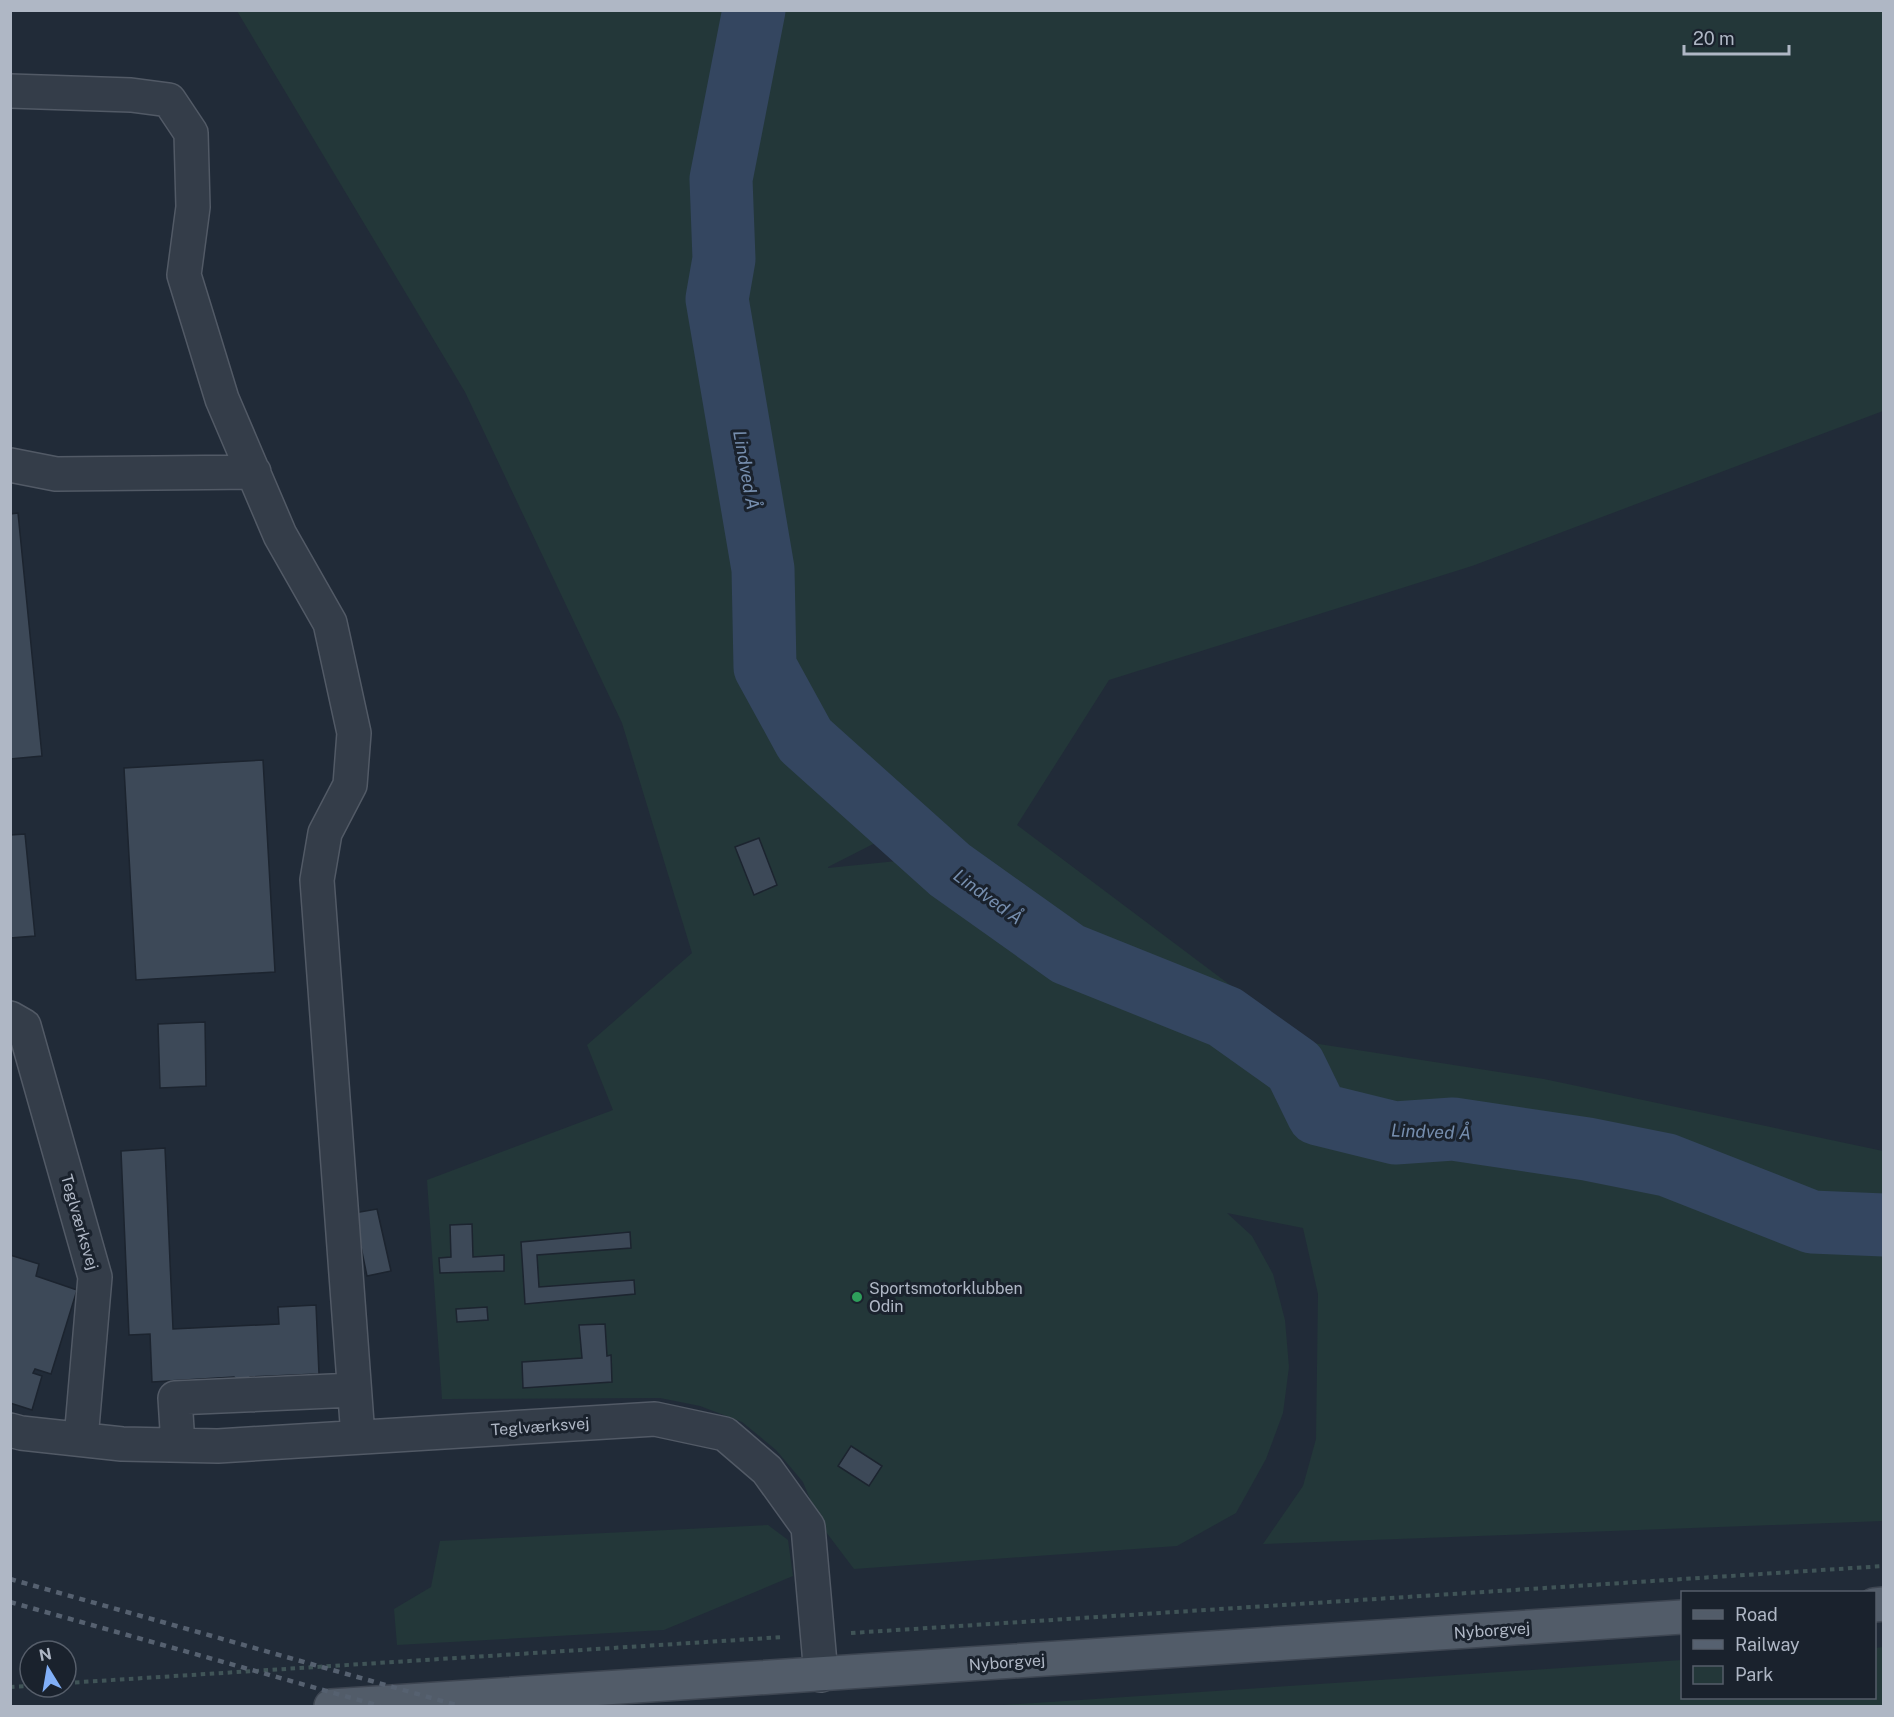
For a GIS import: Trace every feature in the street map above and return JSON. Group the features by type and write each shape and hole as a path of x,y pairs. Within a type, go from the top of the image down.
{"main road":[{"name":"Nyborgvej","path":"331,1707 1681,1617"}],"street":[{"path":"10,91 131,95 169,100 191,133 193,207 184,275 222,399 280,535 330,623 354,733 350,785 325,832 317,880 358,1437"},
{"path":"10,465 56,474 254,472"},
{"name":"Teglværksvej","path":"10,1018 24,1026 96,1276 81,1439"},
{"path":"178,1445 175,1398 354,1390"},
{"name":"Teglværksvej","path":"10,1430 122,1444 218,1446 655,1419 725,1434 767,1470 808,1527 821,1675"}],"path":[{"path":"78,1682 1884,1566"}],"green space":[{"path":"237,11 1883,11 1883,411 1472,566 1109,680 1017,825 1306,1042 1544,1079 1883,1151 1883,1521 1263,1544 1303,1486 1316,1439 1318,1294 1303,1228 1227,1213 1252,1236 1273,1274 1285,1320 1289,1367 1283,1413 1266,1459 1236,1513 1177,1546 854,1569 820,1524 803,1482 776,1450 742,1422 700,1406 660,1398 442,1399 427,1180 613,1110 587,1045 692,953 622,723 465,392","holes":["930,815 976,853 828,868"]},
{"path":"768,1525 788,1540 793,1576 664,1630 397,1645 394,1609 431,1587 440,1541"},
{"path":"1883,1647 1883,1706 989,1706 1681,1660 1681,1699 1876,1699 1876,1648"}],"building":[{"path":"18,513 42,756 10,759 10,514"},
{"path":"263,760 275,972 136,980 124,768"},
{"path":"25,834 35,936 10,938 10,835"},
{"path":"759,838 777,885 754,895 735,847"},
{"path":"205,1022 206,1086 160,1088 158,1024"},
{"path":"165,1148 173,1329 279,1324 278,1307 316,1305 319,1374 250,1377 243,1385 234,1377 152,1382 150,1334 129,1335 121,1151"},
{"path":"377,1209 391,1271 367,1276 354,1213"},
{"path":"472,1224 473,1257 504,1255 504,1271 440,1273 439,1258 451,1257 450,1225"},
{"path":"630,1232 631,1248 537,1255 539,1287 634,1280 635,1294 525,1304 521,1242"},
{"path":"10,1255 39,1264 36,1276 77,1290 51,1374 35,1369 33,1373 42,1376 32,1410 10,1403"},
{"path":"487,1307 488,1320 457,1322 456,1309"},
{"path":"605,1324 607,1356 611,1355 612,1382 523,1388 522,1362 582,1358 579,1325"},
{"path":"851,1446 882,1466 869,1486 838,1466"}],"waterway":[{"name":"Lindved Å","path":"754,10 721,179 724,259 717,299 763,569 765,667 805,740 950,870 1068,954 1225,1017 1295,1067 1318,1114 1395,1133 1453,1129 1587,1149 1667,1165 1812,1222 1884,1225"}],"railway":[{"path":"10,1579 460,1706"},
{"path":"10,1602 380,1706"}],"place":[{"name":"Sportsmotorklubben Odin","path":"857,1297"}]}
